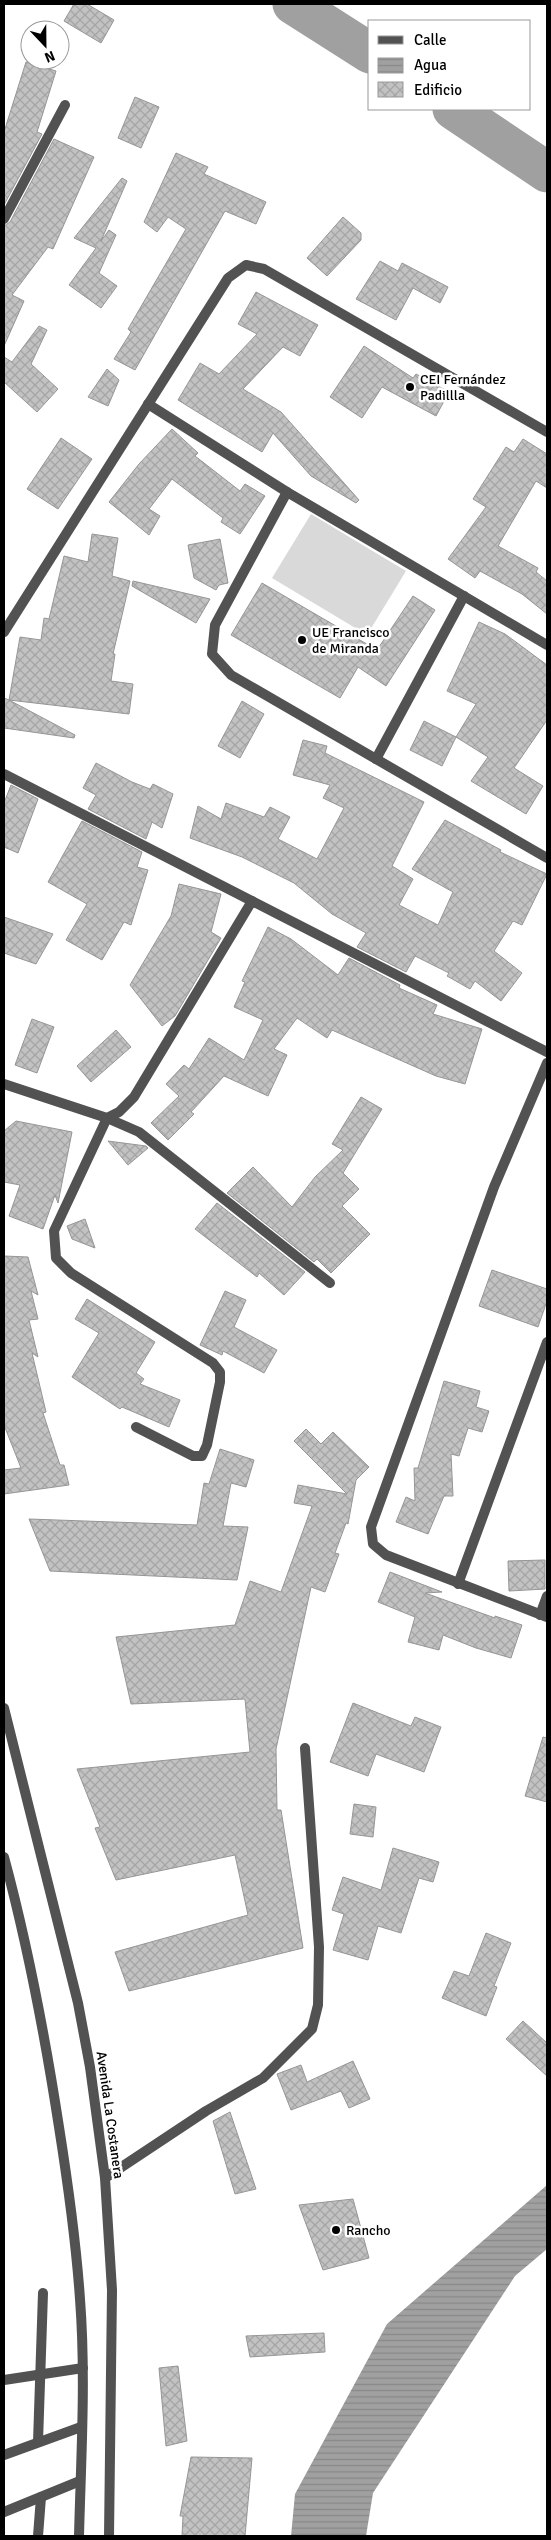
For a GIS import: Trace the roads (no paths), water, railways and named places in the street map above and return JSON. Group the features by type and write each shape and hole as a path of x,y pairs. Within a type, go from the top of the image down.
{"street":[{"path":"4,219 66,105"},
{"path":"4,632 228,278 246,265 264,269 547,432"},
{"path":"148,404 287,492 547,645"},
{"path":"287,492 215,625 212,654 231,675 547,858"},
{"path":"376,759 464,596"},
{"path":"4,774 547,1052"},
{"path":"136,1427 193,1456 202,1456 207,1445 220,1372 213,1363 71,1273 56,1258 54,1231 107,1118 119,1112 134,1097 252,901"},
{"path":"547,1063 494,1187 371,1527 373,1544 386,1555 458,1584 544,1616 547,1596"},
{"path":"4,1084 107,1118 139,1132 330,1283"},
{"path":"458,1584 547,1342"},
{"name":"Avenida La Costanera","path":"4,1708 78,2002 90,2067 105,2178 112,2290 109,2536"},
{"path":"105,2178 206,2111 264,2078 312,2029 318,2004 320,1947 305,1748"},
{"path":"4,1857 25,1934 55,2100 72,2211 80,2299 83,2368 79,2536"},
{"path":"38,2442 42,2374 43,2293"},
{"path":"4,2380 83,2368"},
{"path":"4,2455 81,2427"},
{"path":"4,2512 80,2482"},
{"path":"38,2536 41,2497"}],"water":[{"path":"547,2185 547,2249 515,2276 373,2493 366,2536 291,2536 295,2494 387,2324"}],"waterway":[{"path":"293,4 368,52"},
{"path":"454,110 547,172"}],"place":[{"name":"CEI Fernández Padillla","path":"410,387"},
{"name":"UE Francisco de Miranda","path":"302,640"},
{"name":"Rancho","path":"336,2230"}]}
